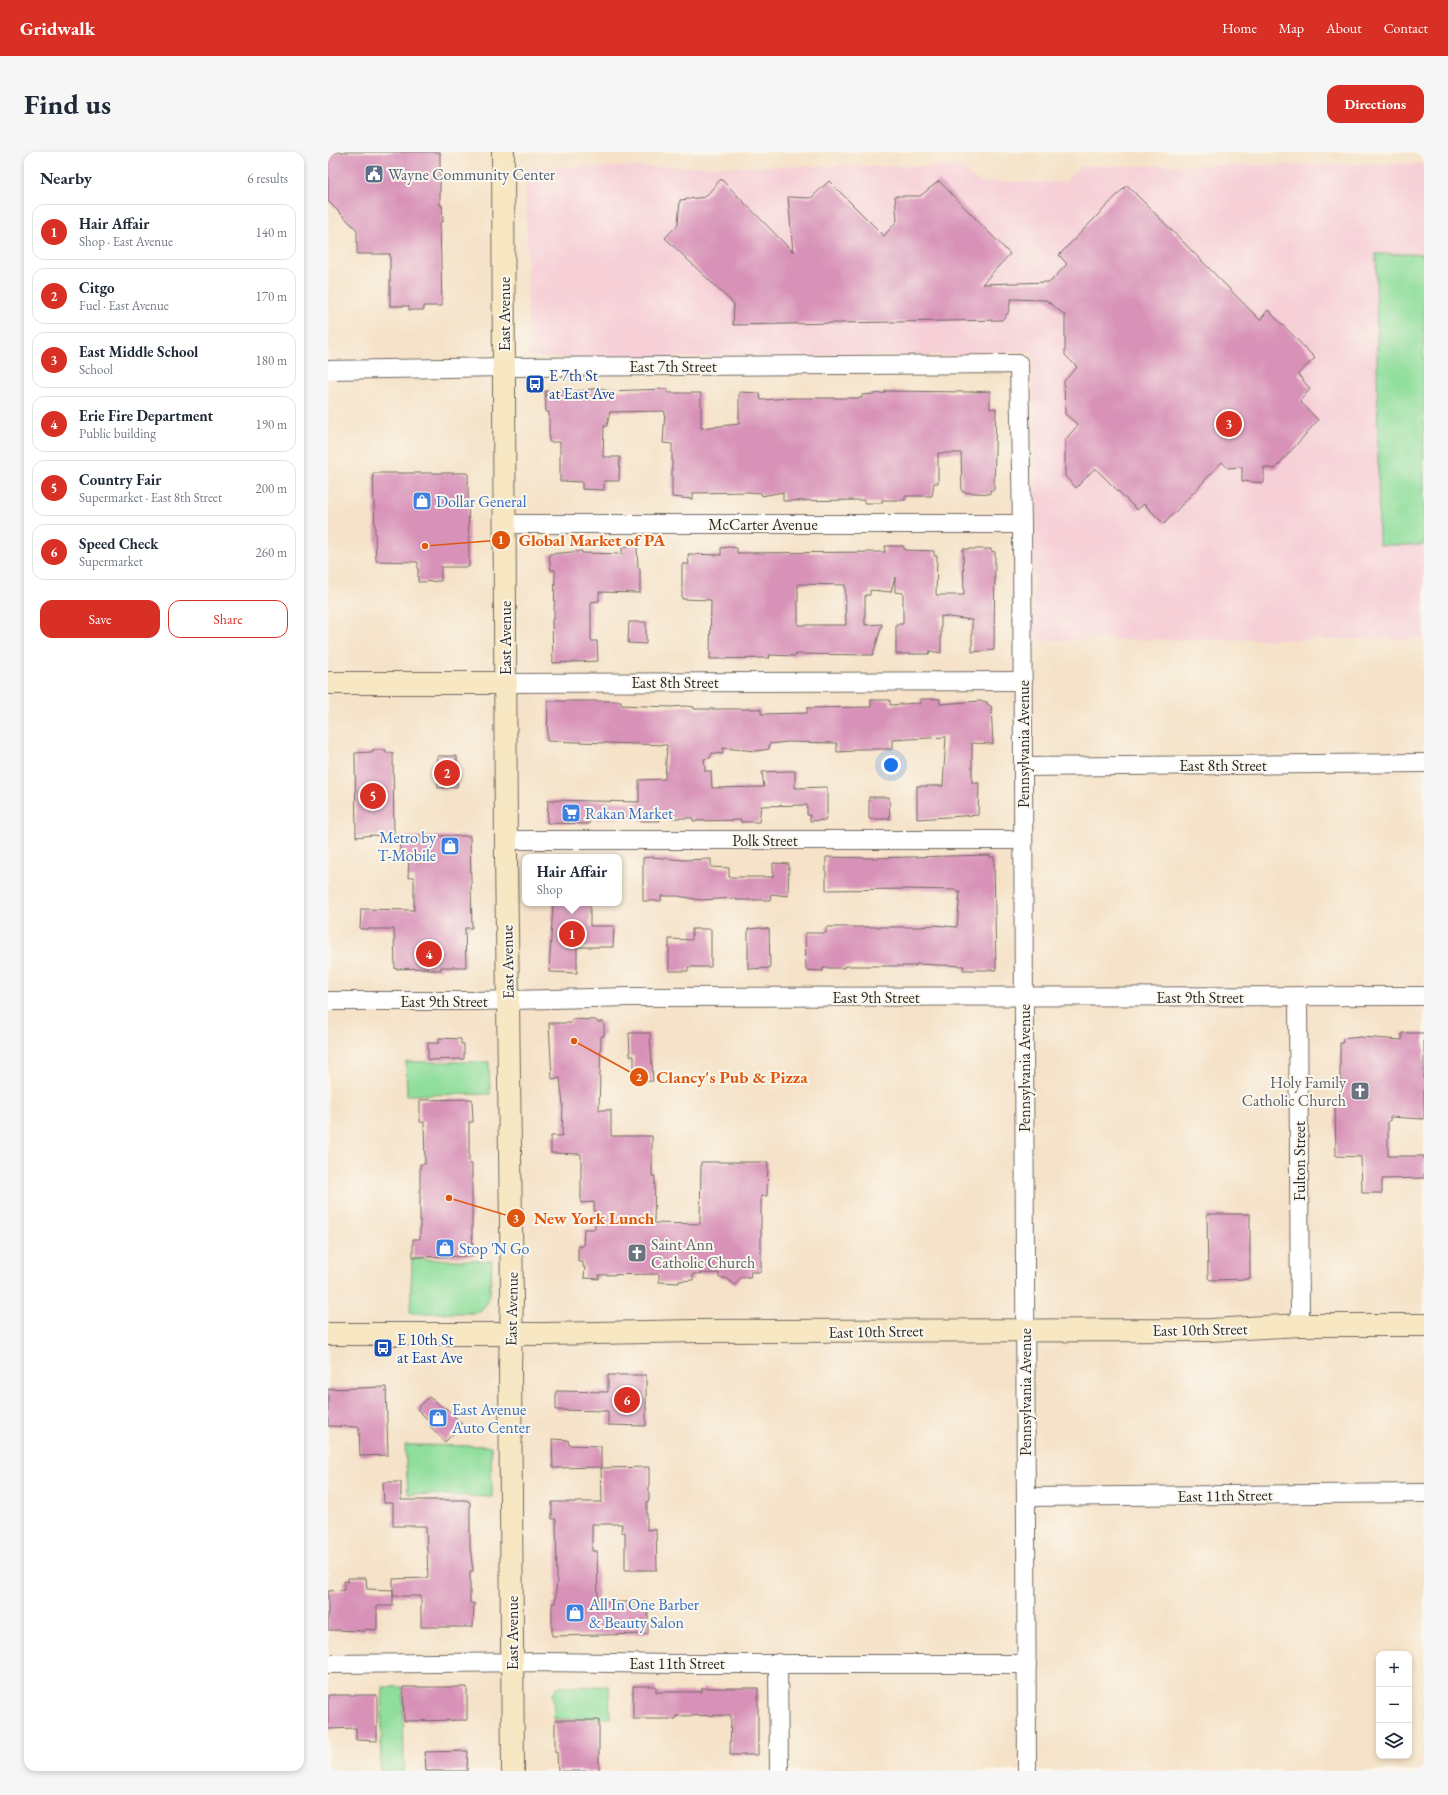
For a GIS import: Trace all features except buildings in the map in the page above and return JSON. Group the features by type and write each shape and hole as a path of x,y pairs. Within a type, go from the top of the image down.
{"street":[{"name":"East Avenue","path":"503,152 506,840 512,1298 510,1334 513,1771"},
{"name":"East 7th Street","path":"328,370 504,367 1019,364"},
{"name":"Pennsylvania Avenue","path":"1019,364 1022,524 1027,1771"},
{"name":"McCarter Avenue","path":"504,524 1022,524"},
{"name":"East 8th Street","path":"328,683 1022,681"},
{"name":"East 8th Street","path":"1023,767 1424,763"},
{"name":"Polk Street","path":"506,840 1023,840"},
{"name":"Fulton Street","path":"1298,996 1300,1325"},
{"name":"East 9th Street","path":"328,1001 508,1001 629,997 1424,996"},
{"name":"East 10th Street","path":"328,1334 510,1334 696,1331 1211,1330 1300,1325 1424,1325"},
{"name":"East 11th Street","path":"1026,1497 1424,1493"},
{"name":"East 11th Street","path":"328,1664 512,1662 1027,1664"},
{"path":"778,1663 779,1771"}],"shaded area":[{"path":"1424,164 1424,639 1033,640 1035,490 1032,352 1010,351 1003,355 568,358 532,357 528,354 526,180 529,169 538,167 960,166 978,182 1065,182 1081,166"}],"green space":[{"path":"1376,254 1424,254 1424,545 1379,545"},
{"path":"406,1062 489,1062 490,1094 407,1095"},
{"path":"412,1259 492,1261 490,1294 487,1303 481,1310 475,1313 410,1313"},
{"path":"405,1445 491,1446 492,1497 408,1494"},
{"path":"609,1686 610,1718 554,1719 553,1693 557,1687"},
{"path":"383,1687 403,1687 404,1771 380,1771"}],"place":[{"name":"Wayne Community Center","path":"374,174"},
{"name":"E 7th St at East Ave","path":"535,384"},
{"name":"East Middle School","path":"1229,424"},
{"name":"Dollar General","path":"422,501"},
{"name":"Global Market of PA","path":"425,546"},
{"name":"Citgo","path":"447,773"},
{"name":"Country Fair","path":"373,796"},
{"name":"Rakan Market","path":"571,813"},
{"name":"Metro by T-Mobile","path":"450,846"},
{"name":"Hair Affair","path":"572,934"},
{"name":"Erie Fire Department","path":"429,954"},
{"name":"Clancy's Pub & Pizza","path":"574,1041"},
{"name":"Holy Family Catholic Church","path":"1360,1091"},
{"name":"New York Lunch","path":"449,1198"},
{"name":"Stop 'N Go","path":"445,1248"},
{"name":"Saint Ann Catholic Church","path":"637,1253"},
{"name":"E 10th St at East Ave","path":"383,1348"},
{"name":"Speed Check","path":"627,1400"},
{"name":"East Avenue Auto Center","path":"438,1418"},
{"name":"All In One Barber & Beauty Salon","path":"575,1613"}]}
